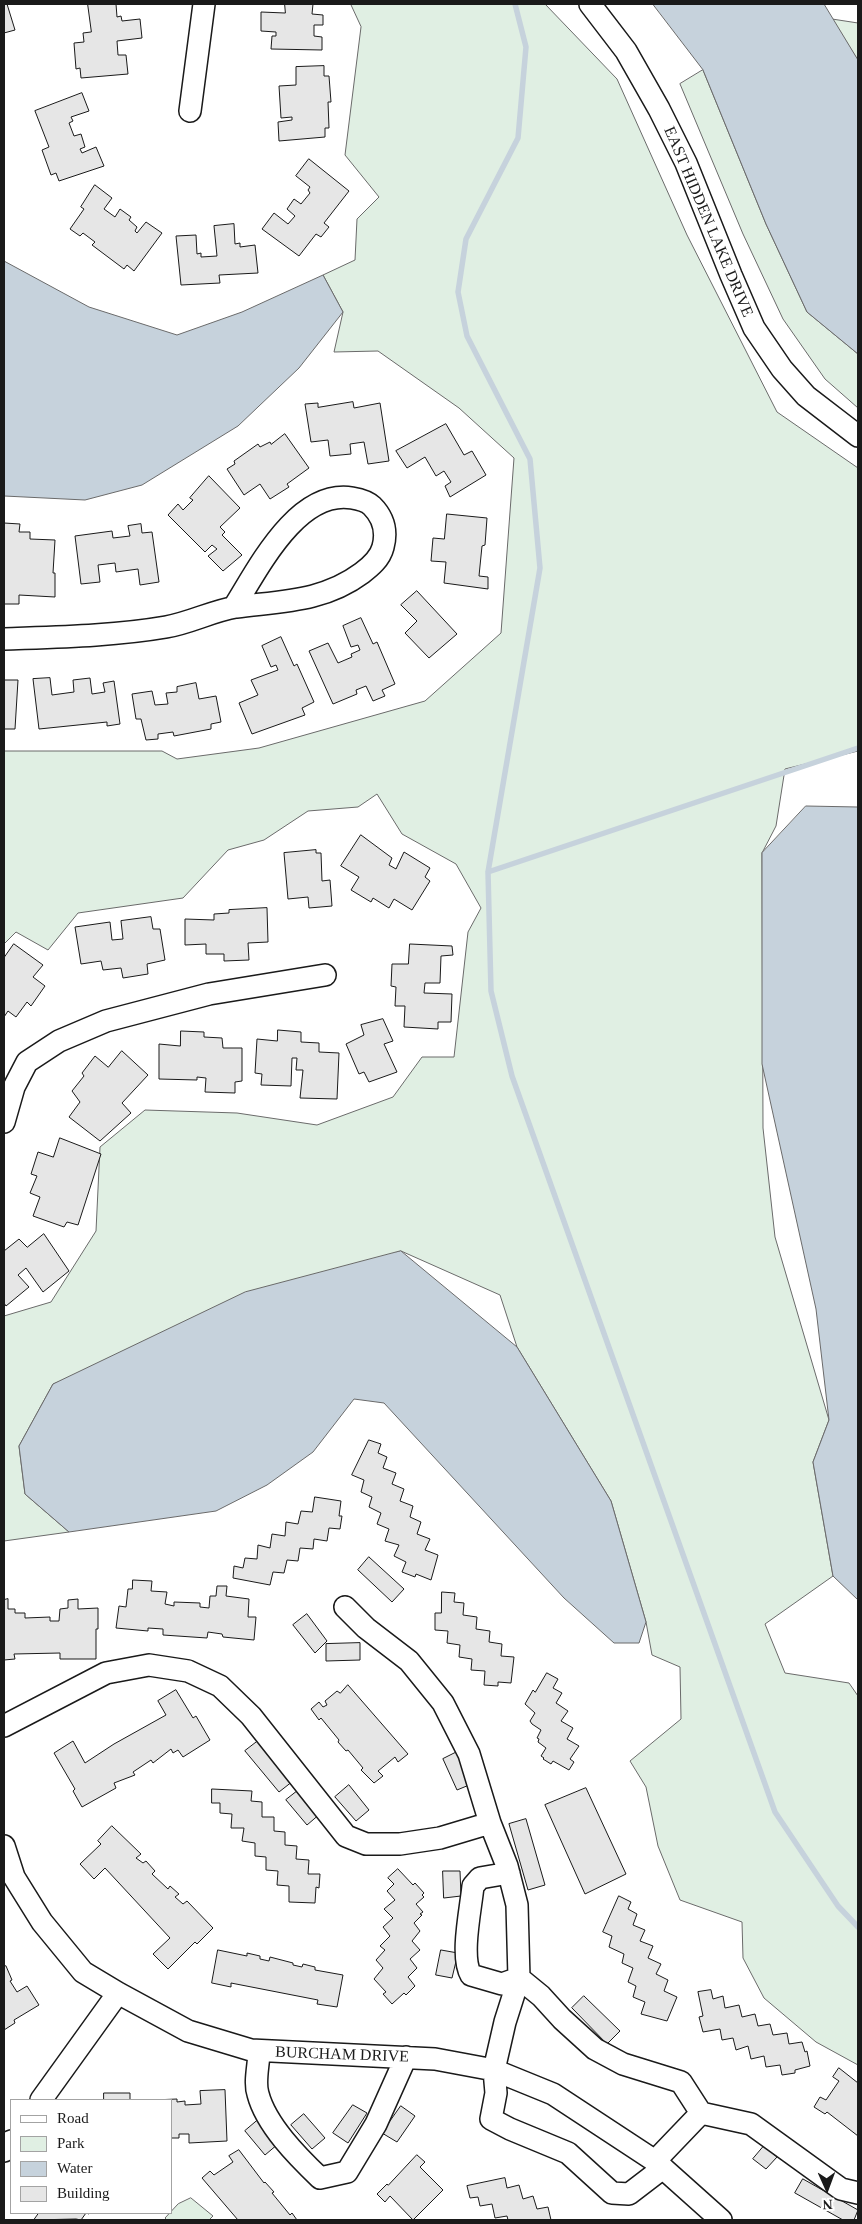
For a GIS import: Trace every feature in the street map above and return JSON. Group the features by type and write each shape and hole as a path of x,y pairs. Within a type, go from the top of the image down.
{"street":[{"path":"190,111 204,4"},
{"name":"EAST HIDDEN LAKE DRIVE","path":"590,4 626,51 659,109 686,164 754,328 782,369 806,396 851,431"},
{"path":"4,639 63,637 167,627 234,607 288,602 325,593 351,581 373,565 383,550 386,533 382,517 371,505 357,498 341,496 327,499 310,507 284,531 234,607"},
{"path":"4,1122 14,1087 28,1062 59,1041 106,1021 209,994 325,974"},
{"path":"345,1608 366,1628 409,1661 443,1703 469,1754 490,1823 509,1873 517,1905 519,1978 505,2022 494,2070 496,2093 491,2119 568,2153 612,2193 629,2194 659,2165 701,2113"},
{"path":"4,1726 106,1673 148,1665 188,1671 220,1686 251,1716 346,1836 366,1844 400,1844 440,1838 490,1823"},
{"name":"BURCHAM DRIVE","path":"4,1846 14,1877 42,1922 83,1972 188,2031 251,2050 435,2059 494,2070 553,2094 659,2165 721,2220"},
{"path":"509,1873 480,1878 474,1886 467,1962 471,1975 487,1981 502,1984 519,1978"},
{"path":"519,1978 542,1996 562,2020 595,2048 623,2064 681,2082 701,2113 751,2124 841,2189 858,2194"},
{"path":"42,2099 118,1993"},
{"path":"259,2051 257,2093 267,2116 299,2159 320,2178 347,2172 376,2124 406,2057"}],"green space":[{"path":"351,4 545,4 617,79 687,235 777,412 858,468 858,751 785,769 776,826 762,853 763,1128 775,1237 829,1420 813,1462 833,1576 765,1624 785,1673 849,1683 858,1696 858,2065 816,2042 764,1998 743,1958 742,1922 680,1900 658,1846 646,1787 630,1761 681,1719 680,1667 652,1655 646,1622 611,1501 517,1347 500,1295 401,1251 53,1384 19,1446 25,1494 69,1532 4,1541 4,1316 51,1302 96,1231 100,1147 145,1110 237,1113 317,1125 393,1097 422,1057 454,1057 468,932 481,908 456,864 402,834 377,794 358,807 308,811 264,840 228,850 183,898 78,913 48,950 16,932 4,944 4,751 162,751 177,759 259,748 425,701 501,633 514,458 459,408 378,351 334,352 343,312 323,275 355,260 357,219 379,197 345,155 361,27"},
{"path":"832,19 858,23 858,60"},
{"path":"703,70 766,224 807,312 858,354 858,408 825,379 783,319 743,234 680,84"},
{"path":"191,2198 213,2216 209,2220 167,2220 165,2218 169,2214 172,2214 172,2210 178,2204"}],"water":[{"path":"653,4 824,4 858,60 858,354 807,312 766,224 703,70"},
{"path":"4,261 89,307 177,335 242,312 323,275 343,312 299,368 238,426 142,485 85,500 4,496"},
{"path":"806,806 858,807 858,1600 833,1576 813,1462 829,1420 816,1309 762,1064 762,853"},
{"path":"401,1251 517,1347 611,1501 646,1622 639,1643 614,1643 564,1598 384,1403 354,1399 313,1452 267,1485 216,1511 69,1532 25,1494 19,1446 53,1384 245,1292"}],"building":[{"path":"4,4 7,4 15,30 4,33"},
{"path":"88,4 116,4 117,17 121,16 122,21 140,19 142,38 117,41 118,55 126,55 128,74 81,78 80,68 76,69 74,43 84,42 83,33 91,32"},
{"path":"285,4 313,4 312,14 323,15 323,25 314,25 314,36 322,37 322,50 271,49 272,36 276,36 276,32 261,31 261,12 285,13"},
{"path":"324,66 324,76 329,76 331,102 328,102 329,128 325,128 325,137 279,141 278,122 292,120 292,117 281,118 279,86 296,85 296,67"},
{"path":"82,93 89,111 71,117 73,121 69,123 74,136 81,134 85,147 80,149 82,153 96,147 104,166 59,181 56,173 51,175 42,150 49,147 35,111"},
{"path":"309,159 349,191 324,223 329,227 321,237 316,234 299,256 262,229 274,213 288,224 295,216 287,209 294,199 301,204 310,193 308,190 310,187 296,176"},
{"path":"95,185 112,198 104,209 115,217 120,209 131,217 129,220 137,227 135,231 137,233 146,222 162,233 134,271 127,265 124,269 92,245 95,242 83,233 80,236 70,229 84,209 81,207"},
{"path":"234,224 235,244 240,243 240,247 255,245 258,273 219,275 220,283 181,285 176,236 196,235 197,254 201,253 201,257 217,256 214,226"},
{"path":"353,402 354,408 380,403 389,461 368,464 364,442 350,444 351,454 330,456 328,440 311,442 305,404 318,403 318,407"},
{"path":"446,424 464,455 472,451 486,475 450,497 445,486 451,482 444,471 436,476 425,457 407,468 396,451"},
{"path":"285,434 309,468 287,484 289,487 270,499 260,484 244,495 227,469 235,464 234,461 258,444 260,447 270,442 271,444"},
{"path":"209,476 240,508 220,527 225,532 222,535 242,555 223,571 208,556 217,549 212,545 205,552 168,515 178,504 183,510 193,500 190,498"},
{"path":"447,514 487,518 485,545 482,546 479,576 488,577 488,589 444,583 446,562 431,561 433,538 444,539"},
{"path":"4,523 20,524 19,532 30,532 30,539 55,540 53,573 55,573 55,597 19,595 19,604 4,604"},
{"path":"141,524 142,533 152,532 159,582 140,585 138,569 116,572 115,563 98,565 100,582 81,584 75,536 112,531 113,538 130,536 128,526"},
{"path":"417,591 457,634 429,658 405,633 417,621 401,605"},
{"path":"361,618 373,644 377,642 395,684 382,690 385,696 373,701 366,686 356,690 357,694 333,704 309,651 328,643 338,663 352,657 351,654 360,650 358,645 351,647 343,626"},
{"path":"281,637 294,666 297,664 314,702 302,708 305,715 252,734 239,703 258,695 251,680 278,670 276,665 271,667 262,646"},
{"path":"50,678 52,695 74,692 73,680 90,678 92,694 105,692 103,683 114,681 120,724 107,726 107,722 39,729 33,679"},
{"path":"4,680 18,680 15,729 4,729"},
{"path":"196,683 199,699 216,696 221,722 211,724 211,729 174,736 173,732 158,734 158,739 146,740 141,719 136,719 132,694 152,691 155,705 168,704 166,693 177,692 177,687"},
{"path":"361,835 392,858 389,865 396,869 404,852 430,868 425,877 430,881 412,910 394,899 389,908 373,898 371,902 351,890 359,877 341,866"},
{"path":"316,850 316,853 321,853 322,881 330,880 332,906 309,908 308,897 288,899 284,853"},
{"path":"267,908 268,942 248,943 249,960 224,961 224,954 206,954 206,944 185,945 185,919 214,920 214,914 229,913 229,910"},
{"path":"151,917 153,929 160,929 165,960 147,964 148,974 123,978 121,968 103,970 101,961 81,964 75,927 110,922 112,940 123,939 121,921"},
{"path":"14,944 43,965 33,977 45,986 31,1006 27,1002 16,1017 8,1011 4,1017 4,958"},
{"path":"410,944 452,946 453,955 441,956 440,983 425,983 424,993 452,994 451,1022 438,1022 438,1029 404,1027 405,1006 395,1006 396,987 391,986 392,964 408,964"},
{"path":"383,1019 393,1041 384,1044 397,1072 369,1082 364,1072 359,1074 346,1044 364,1035 361,1025"},
{"path":"278,1030 301,1032 301,1042 319,1043 319,1052 339,1053 337,1099 300,1098 303,1070 296,1070 297,1058 292,1058 291,1086 261,1085 262,1074 255,1073 257,1039 277,1041"},
{"path":"181,1031 204,1032 204,1037 222,1038 223,1048 242,1048 242,1081 235,1082 235,1093 205,1092 206,1078 197,1077 197,1080 159,1079 159,1044 180,1046"},
{"path":"122,1051 148,1075 122,1103 131,1113 100,1141 69,1117 80,1102 72,1091 84,1076 82,1073 95,1056 108,1067"},
{"path":"60,1138 101,1154 78,1225 67,1222 64,1227 33,1216 40,1197 30,1193 37,1176 31,1174 38,1152 53,1157"},
{"path":"44,1234 69,1271 43,1292 26,1268 18,1275 29,1287 6,1306 4,1303 4,1251 19,1239 27,1247"},
{"path":"369,1440 381,1444 378,1453 387,1457 383,1468 396,1473 392,1484 404,1489 400,1501 413,1506 410,1517 421,1522 417,1534 430,1539 425,1550 438,1555 431,1580 416,1574 415,1577 402,1572 406,1562 394,1556 399,1545 385,1541 389,1529 377,1524 381,1513 369,1507 372,1497 361,1492 364,1480 352,1475"},
{"path":"315,1497 341,1501 339,1516 342,1516 340,1529 329,1528 327,1541 314,1539 313,1549 300,1548 298,1561 287,1560 284,1573 273,1572 270,1585 233,1578 234,1566 243,1568 245,1558 257,1559 258,1545 270,1548 272,1534 285,1536 286,1522 298,1524 301,1511 312,1512"},
{"path":"369,1557 404,1589 392,1602 358,1570"},
{"path":"133,1580 152,1581 151,1591 167,1592 165,1604 174,1606 174,1602 200,1603 200,1607 209,1608 210,1596 216,1596 217,1586 227,1586 226,1596 249,1599 248,1617 256,1617 254,1640 223,1637 222,1634 208,1632 207,1638 163,1635 163,1629 148,1628 148,1631 116,1628 119,1606 126,1607 128,1589 132,1589"},
{"path":"442,1592 455,1593 454,1602 464,1603 463,1615 477,1617 476,1629 490,1631 489,1642 502,1644 501,1656 514,1657 511,1683 498,1682 498,1686 484,1685 485,1671 471,1670 472,1659 459,1657 460,1645 447,1643 448,1631 435,1630 435,1613 441,1613"},
{"path":"8,1599 8,1609 15,1609 15,1613 25,1613 25,1618 50,1617 50,1621 59,1621 60,1609 68,1608 68,1600 78,1599 78,1609 98,1608 96,1659 60,1659 60,1653 14,1654 15,1659 4,1660 4,1600"},
{"path":"307,1614 327,1641 315,1653 293,1625"},
{"path":"360,1643 360,1660 326,1661 326,1644"},
{"path":"547,1673 558,1679 553,1688 562,1693 556,1703 568,1711 561,1721 573,1728 567,1739 579,1746 570,1759 574,1762 569,1770 553,1761 551,1764 541,1756 546,1748 538,1742 539,1739 537,1738 541,1730 530,1721 535,1713 525,1704 533,1690 535,1692"},
{"path":"348,1685 408,1754 398,1762 395,1757 378,1771 383,1776 374,1783 361,1770 363,1768 348,1750 346,1751 338,1742 339,1740 321,1718 319,1720 311,1709 319,1702 323,1707 327,1705 325,1701 337,1691 340,1693"},
{"path":"176,1690 193,1718 196,1716 210,1740 183,1757 178,1750 173,1753 171,1749 153,1763 151,1760 133,1772 135,1775 114,1783 116,1788 82,1807 73,1791 75,1789 54,1753 73,1741 85,1763 114,1744 166,1715 158,1701"},
{"path":"258,1741 293,1781 279,1792 245,1751"},
{"path":"459,1751 474,1783 457,1790 443,1759"},
{"path":"349,1785 369,1810 356,1821 335,1797"},
{"path":"586,1788 626,1874 585,1894 545,1805"},
{"path":"212,1789 252,1791 251,1801 262,1802 262,1817 274,1817 274,1831 285,1832 285,1845 297,1846 296,1859 309,1860 308,1874 320,1874 319,1888 316,1887 315,1903 289,1902 289,1886 277,1885 278,1871 266,1870 266,1857 255,1856 255,1843 242,1841 244,1828 231,1828 232,1814 220,1813 220,1803 212,1803"},
{"path":"300,1789 321,1813 307,1825 286,1800"},
{"path":"526,1819 545,1885 528,1890 509,1824"},
{"path":"112,1826 141,1854 136,1858 143,1863 146,1861 155,1871 152,1874 168,1889 170,1886 179,1894 175,1897 183,1904 187,1901 213,1928 197,1944 195,1942 168,1969 153,1954 170,1938 105,1868 94,1879 80,1864 101,1844 98,1841"},
{"path":"398,1869 413,1885 415,1883 424,1893 422,1895 424,1897 416,1904 423,1912 414,1923 420,1931 412,1941 420,1950 410,1959 417,1968 408,1977 415,1986 406,1995 404,1993 392,2004 383,1994 386,1992 374,1979 383,1968 376,1960 385,1950 380,1946 390,1936 383,1927 393,1918 384,1909 395,1900 387,1891 394,1884 388,1878"},
{"path":"443,1871 460,1871 461,1896 444,1898"},
{"path":"619,1896 631,1902 628,1909 637,1914 633,1925 645,1930 640,1941 653,1946 648,1958 661,1964 656,1974 668,1980 664,1991 677,1997 667,2021 641,2014 645,2002 633,1997 636,1986 628,1982 633,1968 622,1963 624,1954 609,1947 612,1936 603,1932"},
{"path":"218,1950 247,1956 247,1953 260,1956 260,1959 269,1961 270,1957 293,1963 293,1965 302,1967 303,1964 315,1967 315,1970 343,1975 337,2007 317,2004 318,2000 231,1983 231,1987 212,1983"},
{"path":"441,1950 458,1953 452,1978 436,1975"},
{"path":"6,1966 12,1980 10,1981 17,1992 27,1986 39,2005 14,2020 15,2023 4,2030 4,1967"},
{"path":"711,1990 713,1999 723,1996 725,2008 739,2005 742,2017 755,2014 758,2026 770,2024 773,2035 787,2033 789,2044 802,2042 805,2052 807,2051 810,2066 795,2070 795,2073 782,2075 780,2065 766,2067 764,2056 751,2059 748,2046 736,2050 733,2038 722,2040 720,2029 703,2032 699,2017 703,2016 698,1992"},
{"path":"584,1996 620,2031 607,2044 572,2008"},
{"path":"839,2068 858,2083 858,2136 827,2112 825,2114 814,2107 820,2097 826,2100 839,2081 833,2077"},
{"path":"225,2090 227,2141 189,2143 189,2134 179,2134 179,2138 172,2138 172,2099 177,2099 177,2102 185,2101 185,2105 201,2104 200,2091"},
{"path":"104,2093 130,2093 130,2099 104,2099"},
{"path":"353,2105 367,2113 348,2143 333,2133"},
{"path":"401,2106 415,2116 397,2142 382,2133"},
{"path":"304,2114 325,2138 312,2149 291,2125"},
{"path":"258,2120 278,2144 265,2155 245,2131"},
{"path":"764,2146 777,2157 766,2169 753,2159"},
{"path":"239,2150 264,2183 274,2192 272,2193 290,2215 292,2213 297,2220 238,2220 202,2178 210,2171 214,2175 233,2162 229,2156"},
{"path":"417,2155 425,2162 420,2167 443,2190 413,2220 390,2196 385,2202 377,2194"},
{"path":"505,2178 507,2188 519,2185 523,2199 533,2196 537,2209 548,2207 551,2220 508,2220 507,2216 495,2218 492,2204 480,2206 478,2197 470,2198 467,2186"},
{"path":"803,2179 858,2210 854,2220 843,2220 795,2193"},
{"path":"38,2214 85,2214 81,2220 34,2220"}],"waterway":[{"path":"515,4 526,47 518,138 466,239 458,292 467,336 530,459 540,568 488,872 491,991 512,1076 775,1812 838,1906 858,1927"},
{"path":"488,872 858,748"}]}
